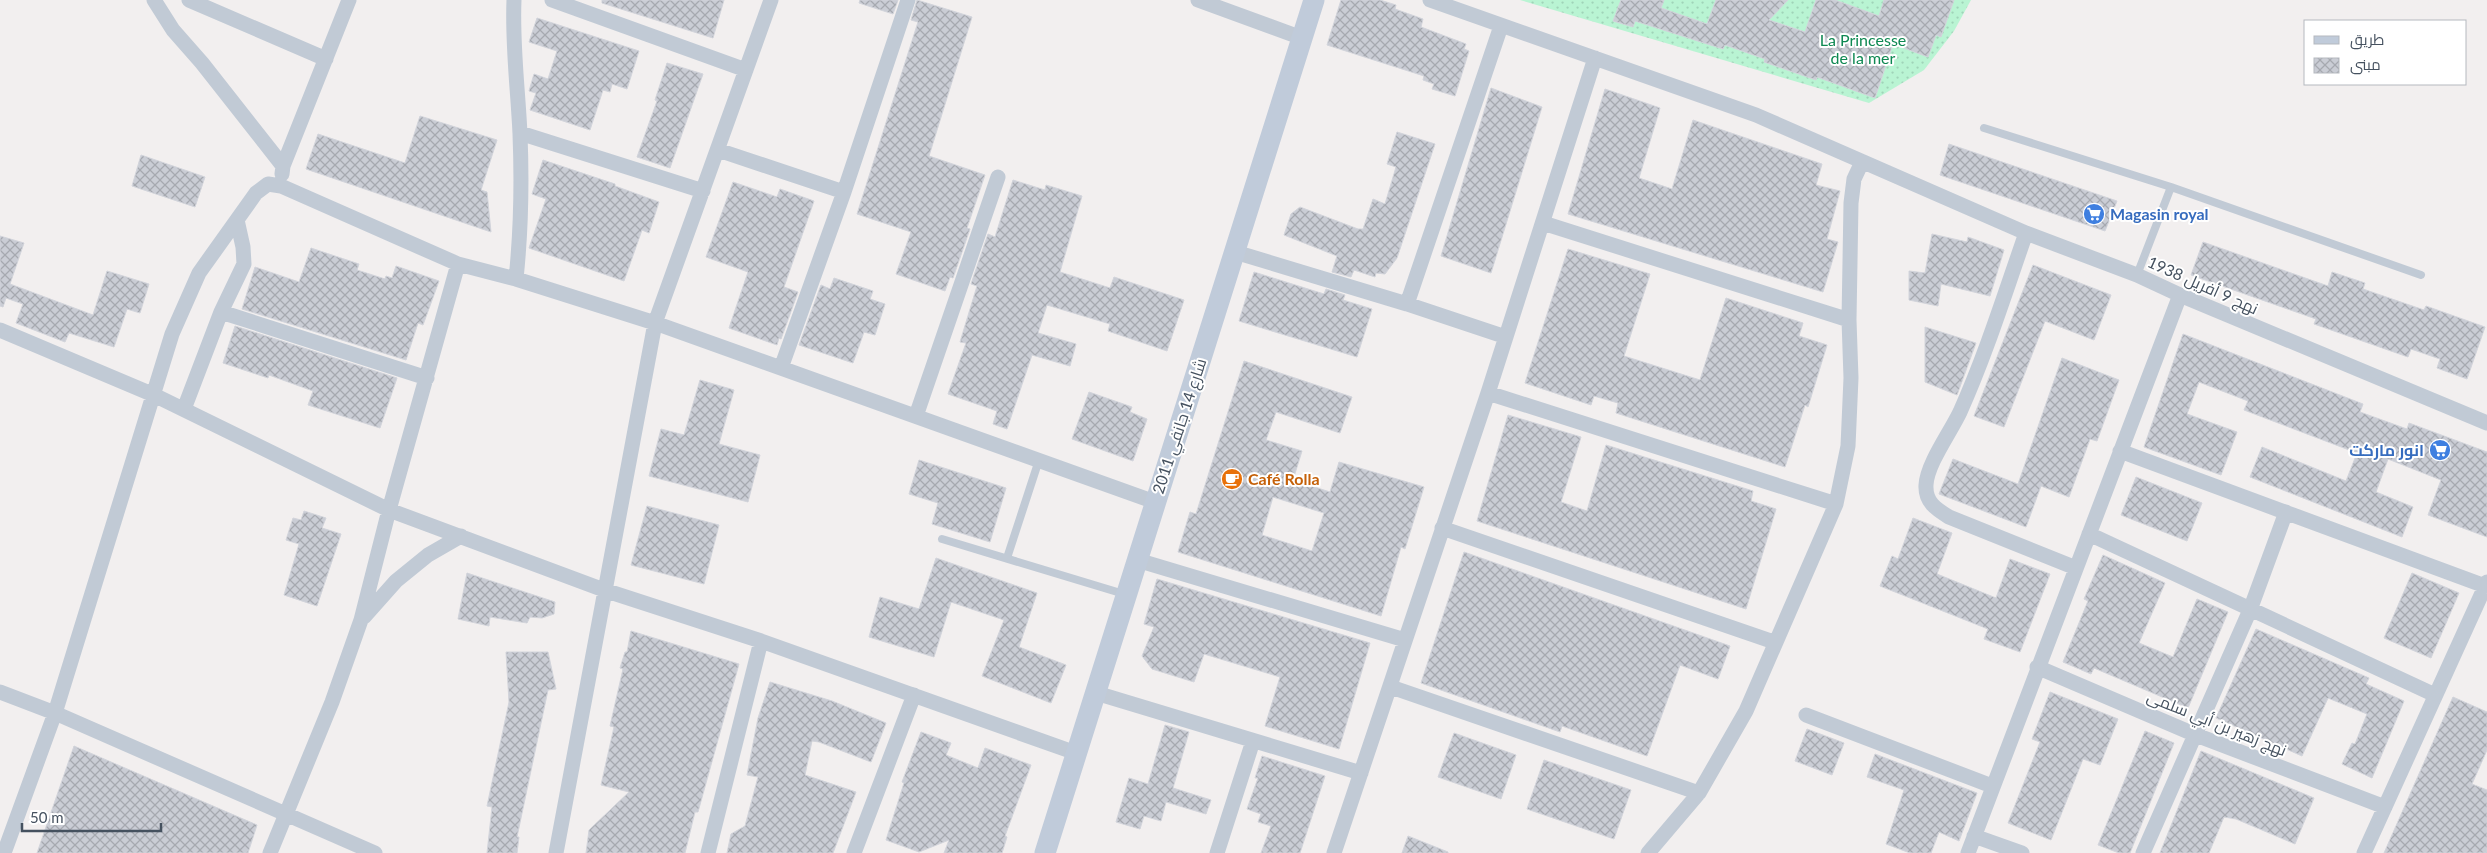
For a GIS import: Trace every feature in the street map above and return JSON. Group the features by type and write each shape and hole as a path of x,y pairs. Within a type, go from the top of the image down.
{"street":[{"path":"154,0 173,30 202,63 283,166"},
{"path":"189,0 326,59"},
{"path":"281,186 283,166 349,0"},
{"path":"514,0 513,32 520,133 521,227 516,280"},
{"path":"552,0 746,70"},
{"path":"556,853 655,323 771,0"},
{"path":"782,368 844,192 908,0"},
{"path":"1198,0 1302,38"},
{"name":"شارع 14 جانفي 2011","path":"1045,853 1314,0"},
{"name":"نهج 9 أفريل 1938","path":"1430,0 1756,115 2026,233 2137,275 2180,295 2487,423"},
{"path":"1407,304 1501,26"},
{"path":"1334,853 1488,393 1595,58"},
{"path":"520,133 703,191"},
{"path":"718,150 844,192"},
{"path":"1648,853 1698,793 1746,711 1774,642 1836,504 1848,446 1851,378 1849,320 1851,203 1854,179 1867,164"},
{"path":"916,416 998,177"},
{"path":"4,853 55,712 172,334 199,273 256,193 268,184 281,186 458,264 655,323 1155,502"},
{"path":"184,410 221,312 244,264 243,247 237,220"},
{"path":"1543,223 1849,320"},
{"path":"2026,233 1990,338 1960,413 1927,476 1926,490 1931,504 1949,517 2076,568"},
{"path":"1235,252 1407,304 1506,337"},
{"path":"270,853 332,702 362,620 389,510 458,264"},
{"path":"1968,853 2037,667 2180,295"},
{"path":"221,312 426,378"},
{"path":"0,330 154,395 389,510 604,590 762,641 1076,753"},
{"path":"1488,393 1836,504"},
{"path":"2120,451 2486,584 2434,695 2364,853"},
{"path":"2143,853 2250,610 2286,512"},
{"path":"1442,528 1774,642"},
{"path":"2089,534 2434,695"},
{"path":"362,620 402,576 428,555 461,536"},
{"path":"1136,560 1405,640"},
{"path":"708,853 762,641"},
{"name":"نهج زهير بن أبي سلمى","path":"2037,667 2196,735 2385,807"},
{"path":"1391,687 1698,793"},
{"path":"0,692 55,712 285,815 375,853"},
{"path":"1096,692 1253,741 1361,772"},
{"path":"854,853 914,695"},
{"path":"1806,716 1992,786"},
{"path":"1217,853 1253,741"},
{"path":"1974,836 2022,853"}],"lane":[{"path":"1984,128 2171,187 2421,275"},
{"path":"2137,275 2171,187"},
{"path":"1007,558 1039,460"},
{"path":"942,539 1126,594"}],"green space":[{"name":"La Princesse de la mer","path":"1520,0 1971,0 1954,31 1924,70 1869,103"}],"building":[{"path":"602,0 724,0 713,38 602,3"},
{"path":"860,0 898,0 893,14 859,3"},
{"path":"917,0 972,17 929,156 985,175 967,228 970,229 953,278 950,277 945,291 896,274 911,232 857,214 918,22 911,20"},
{"path":"1341,0 1380,0 1396,5 1395,9 1423,19 1421,27 1466,44 1464,49 1469,51 1455,96 1432,89 1434,84 1423,80 1424,76 1327,45"},
{"name":"La Princesse de la mer","path":"1621,0 1664,0 1661,8 1707,24 1716,0 1788,0 1769,20 1805,32 1816,0 1835,0 1879,16 1884,0 1954,0 1941,37 1936,35 1928,57 1893,44 1875,98 1817,77 1816,80 1764,62 1765,59 1725,45 1723,49 1635,21 1633,27 1613,21"},
{"path":"537,18 639,51 627,89 612,84 610,92 603,90 590,130 530,110 536,93 529,91 534,74 548,79 557,51 529,42"},
{"path":"667,63 703,74 670,168 637,157 657,101 655,100"},
{"path":"1491,88 1542,107 1491,273 1441,256"},
{"path":"1605,89 1660,108 1639,178 1672,189 1693,120 1822,164 1816,185 1840,191 1827,239 1838,242 1823,292 1568,214"},
{"path":"420,116 497,140 481,190 487,192 491,232 306,169 318,134 405,163"},
{"path":"1397,132 1435,144 1397,258 1385,274 1376,273 1375,277 1354,270 1351,277 1332,272 1337,256 1284,235 1291,214 1300,207 1358,229 1363,229 1373,199 1385,204 1396,167 1387,164"},
{"path":"1949,144 2117,201 2105,231 1940,175"},
{"path":"141,155 205,177 195,207 132,186"},
{"path":"543,160 615,184 615,186 659,202 649,233 642,230 624,281 529,248 546,199 532,194"},
{"path":"1013,180 1045,190 1046,185 1082,196 1060,272 1110,288 1114,277 1184,300 1167,351 1108,331 1110,324 1047,305 1038,333 1076,344 1070,366 1032,355 1007,429 993,424 997,411 948,394 966,343 960,342 977,286 971,284 988,234 995,237"},
{"path":"733,182 777,197 780,189 814,201 784,287 798,292 781,339 779,338 777,345 729,328 748,272 706,257"},
{"path":"1932,234 1967,242 1968,237 2004,250 1990,296 1941,284 1938,306 1909,300 1909,271 1925,273"},
{"path":"0,236 24,243 10,284 93,315 107,271 149,284 140,313 127,309 114,347 69,333 65,342 16,323 23,304 6,298 3,307 0,306"},
{"path":"2203,242 2328,286 2332,272 2365,283 2363,289 2424,310 2426,306 2485,327 2467,379 2437,368 2440,359 2411,349 2408,357 2314,324 2316,319 2191,275"},
{"path":"311,248 359,264 357,270 385,279 386,276 392,278 396,266 439,281 423,325 418,323 406,360 242,309 255,267 299,282"},
{"path":"1568,249 1650,274 1624,356 1700,380 1726,298 1803,323 1799,336 1827,345 1808,407 1805,405 1785,467 1616,413 1618,403 1594,396 1591,405 1525,383"},
{"path":"2033,265 2111,295 2094,340 2045,321 2004,427 1974,416"},
{"path":"1254,272 1324,294 1326,289 1345,295 1343,300 1372,309 1357,357 1239,321"},
{"path":"834,278 873,291 870,299 885,304 875,335 864,332 853,363 799,345 821,285 830,289"},
{"path":"235,326 397,378 380,428 308,405 313,391 269,375 268,378 223,363"},
{"path":"1925,327 1976,343 1957,395 1925,382"},
{"path":"2183,334 2363,404 2360,412 2407,429 2409,423 2487,452 2487,537 2428,515 2441,480 2388,459 2376,492 2413,507 2402,537 2250,477 2262,447 2346,481 2357,453 2244,410 2248,401 2199,382 2187,414 2237,432 2221,475 2144,447"},
{"path":"2062,358 2119,380 2097,441 2090,439 2069,497 2041,486 2026,527 1939,494 1953,459 2018,484"},
{"path":"1244,361 1352,397 1340,433 1276,412 1266,440 1302,451 1293,480 1330,492 1339,462 1424,487 1405,549 1401,547 1381,616 1178,552 1190,512 1196,514","holes":["1273,497 1324,513 1312,551 1262,535"]},
{"path":"700,380 734,390 719,444 760,455 748,502 649,476 661,429 684,435"},
{"path":"1089,392 1132,407 1130,412 1147,419 1133,461 1072,439"},
{"path":"1508,415 1581,437 1561,502 1587,511 1606,445 1753,491 1751,501 1776,509 1746,609 1477,521"},
{"path":"919,460 1006,488 990,542 932,524 938,503 909,494"},
{"path":"2136,477 2202,503 2187,541 2121,515"},
{"path":"647,506 719,525 704,584 631,565"},
{"path":"304,511 326,518 322,528 341,534 317,606 284,595 299,544 286,540 293,518 301,520"},
{"path":"1913,518 1952,533 1937,574 1996,598 2010,559 2050,574 2020,652 1984,639 1988,629 1880,586 1892,556 1898,559"},
{"path":"1464,552 1730,646 1718,679 1680,665 1647,756 1562,726 1560,732 1421,683"},
{"path":"2103,555 2165,583 2139,643 2173,657 2197,599 2228,612 2188,708 2094,668 2091,674 2063,662 2088,601 2084,599"},
{"path":"936,558 1037,593 1019,647 1066,665 1051,703 982,676 1004,620 951,602 934,657 869,637 880,597 919,609"},
{"path":"467,573 555,602 554,614 542,618 530,617 527,623 490,617 489,626 458,619"},
{"path":"2412,573 2459,593 2431,658 2384,638"},
{"path":"1157,579 1370,643 1339,749 1265,726 1280,677 1204,654 1194,682 1152,669 1142,656 1154,627 1144,624"},
{"path":"2256,629 2369,678 2366,684 2404,701 2372,778 2342,764 2352,743 2355,744 2367,714 2328,698 2302,756 2216,718"},
{"path":"631,631 739,664 698,812 695,812 685,853 586,853 589,830 629,792 601,785 614,727 610,726 623,669 620,668 625,652 627,652"},
{"path":"506,652 548,652 556,689 548,690 517,837 519,837 517,853 487,853 492,807 487,806 509,702"},
{"path":"770,682 832,701 886,723 871,762 812,741 805,775 856,792 833,853 727,853 731,834 745,826 758,777 747,775 758,718"},
{"path":"2050,692 2118,719 2100,765 2083,759 2051,840 2008,823 2040,742 2032,739"},
{"path":"2453,697 2487,712 2487,750 2472,784 2487,790 2487,853 2384,853"},
{"path":"1165,725 1189,732 1173,788 1211,800 1206,814 1166,802 1161,821 1144,816 1140,829 1116,822 1129,778 1148,784"},
{"path":"1807,729 1844,743 1832,775 1795,761"},
{"path":"2145,731 2174,743 2130,853 2119,853 2098,845"},
{"path":"921,732 951,743 946,755 978,768 985,748 1031,765 1005,836 1007,837 1002,853 944,853 949,840 919,852 886,840 904,783 902,782"},
{"path":"1454,733 1516,755 1501,799 1438,777"},
{"path":"74,746 257,825 248,853 37,853"},
{"path":"2201,751 2314,798 2295,844 2236,819 2224,817 2209,853 2160,853"},
{"path":"1875,754 1977,793 1959,841 1939,832 1931,853 1910,853 1886,844 1904,790 1867,777"},
{"path":"1262,756 1325,776 1300,853 1261,853 1271,826 1258,822 1261,814 1247,809 1258,778 1255,778"},
{"path":"1544,760 1631,790 1614,839 1527,809"},
{"path":"1408,836 1448,852 1448,853 1402,853"}],"place":[{"name":"Magasin royal","path":"2094,214"},
{"name":"انور ماركت","path":"2440,450"},
{"name":"Café Rolla","path":"1232,479"}]}
